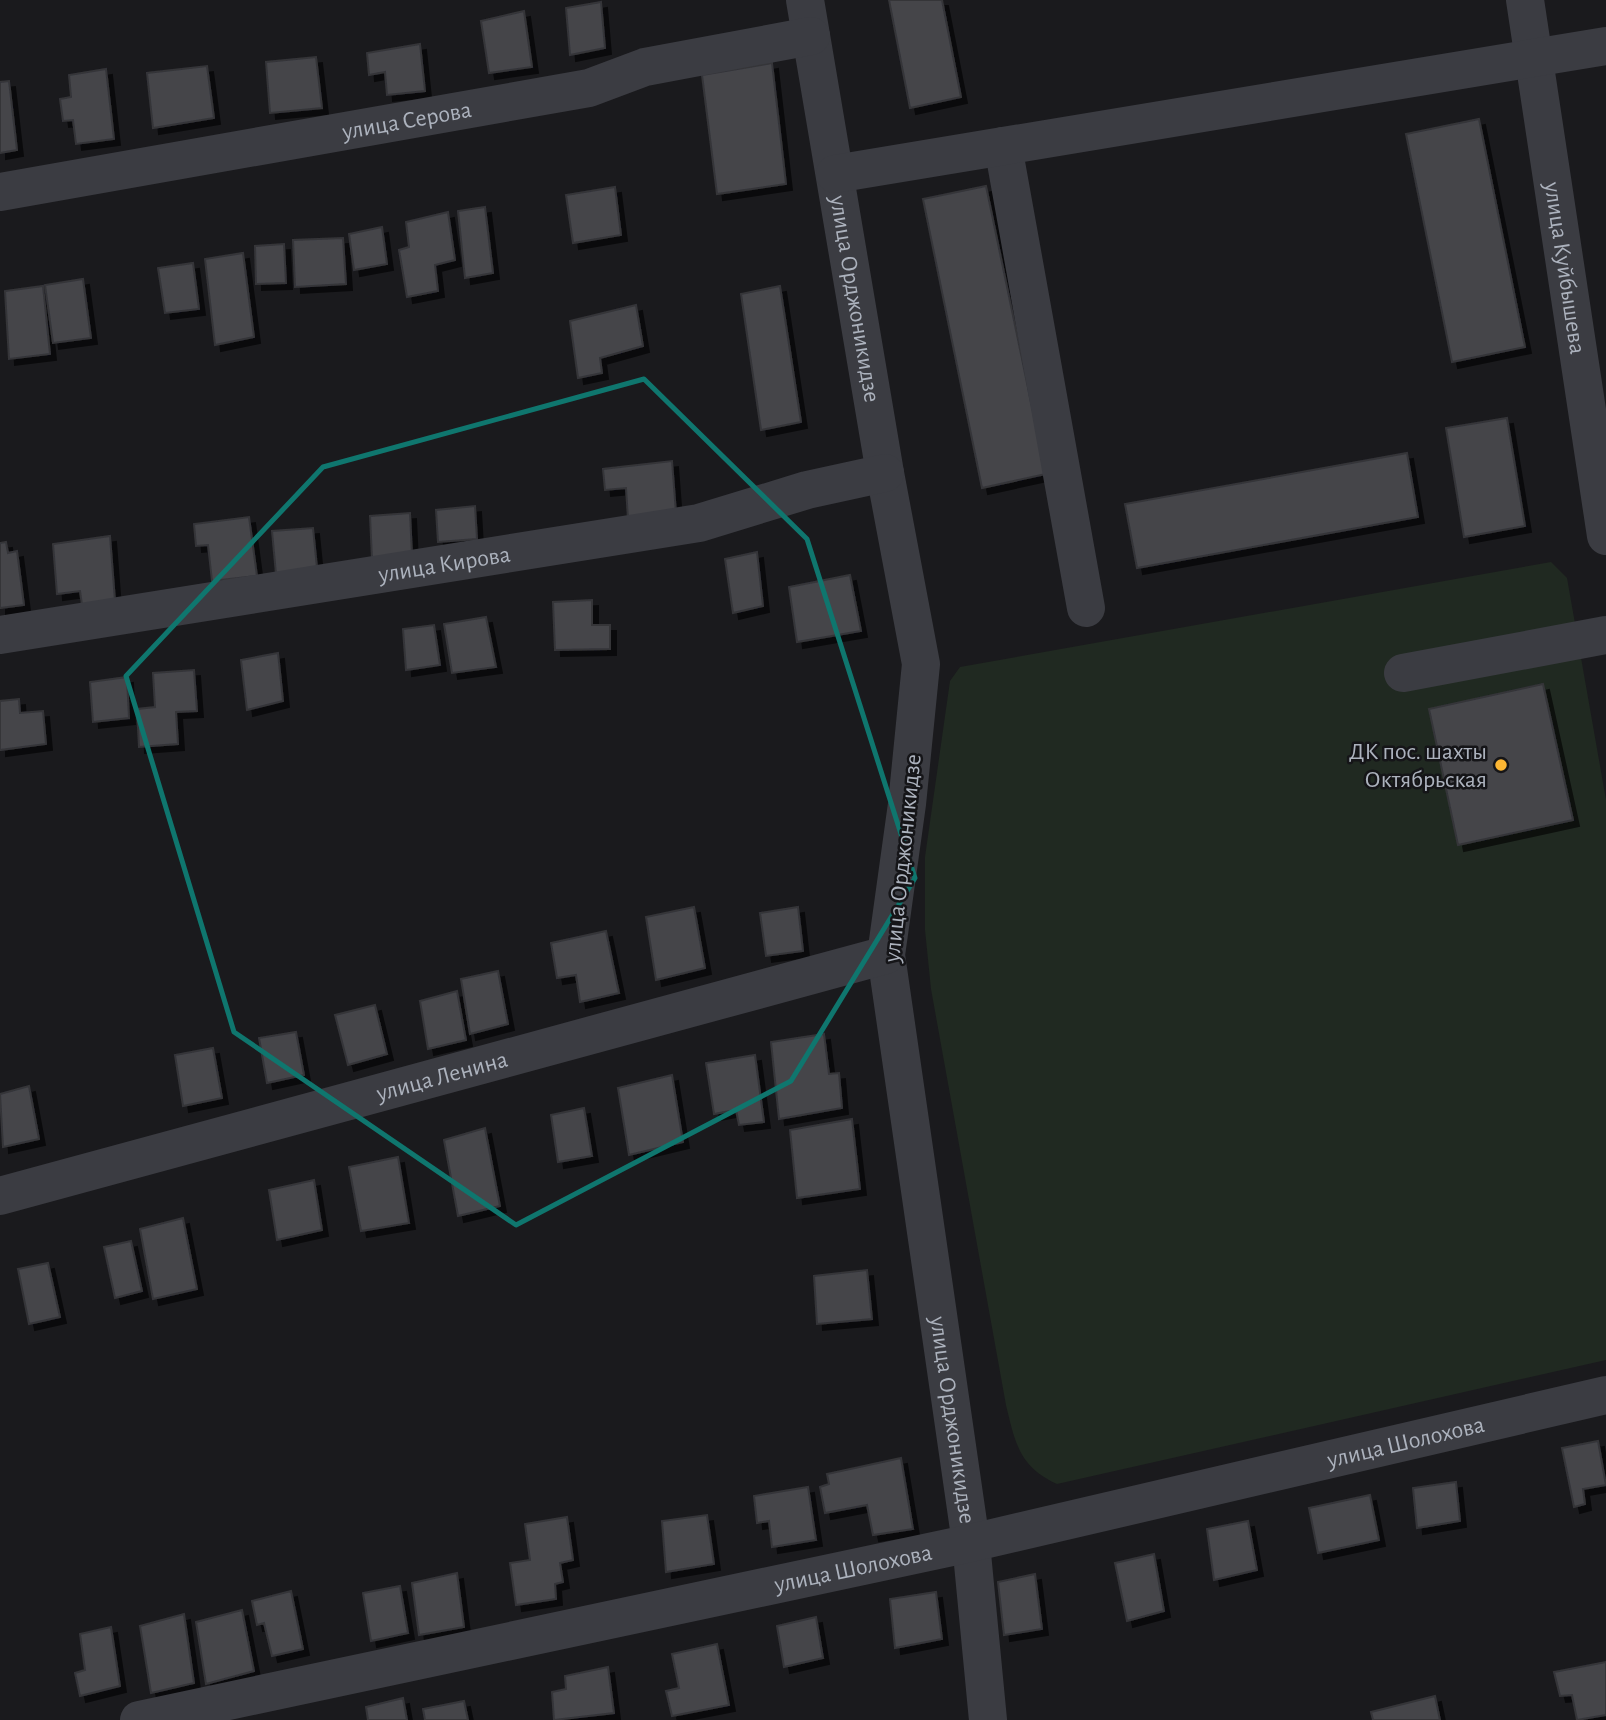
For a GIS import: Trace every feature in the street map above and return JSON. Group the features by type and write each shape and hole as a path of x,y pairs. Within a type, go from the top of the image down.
{"street":[{"name":"улица Куйбышева","path":"1525,0 1606,536"},
{"name":"улица Орджоникидзе","path":"808,18 885,473 921,664 907,804 886,955 971,1543 988,1720"},
{"name":"улица Серова","path":"0,192 589,88 645,67 808,18"},
{"path":"835,174 1606,46"},
{"path":"1003,146 1086,608"},
{"name":"улица Кирова","path":"0,635 699,523 807,491 885,473"},
{"path":"1403,673 1606,635"},
{"name":"улица Ленина","path":"0,1196 886,955"},
{"name":"улица Шолохова","path":"139,1720 971,1543 1606,1395"}],"highlighted area":[{"path":"644,379 807,539 915,878 791,1081 516,1225 234,1032 126,676 323,467"}],"shaded area":[{"path":"1551,562 1567,578 1606,800 1606,1360 1057,1484 1044,1477 1027,1461 1012,1431 931,989 925,930 925,857 950,681 960,667"}],"building":[{"path":"889,0 942,0 961,97 910,108"},
{"path":"601,2 605,48 570,55 566,8"},
{"path":"524,11 532,67 489,73 481,21"},
{"path":"420,44 425,91 387,95 385,72 369,75 367,53"},
{"path":"316,57 322,108 270,113 266,62"},
{"path":"772,63 786,184 717,194 702,75"},
{"path":"207,66 214,118 153,128 147,73"},
{"path":"106,69 114,139 76,144 73,120 63,121 60,99 71,97 69,75"},
{"path":"9,81 17,150 0,153 0,82"},
{"path":"1479,119 1525,347 1452,362 1406,134"},
{"path":"986,186 1046,474 982,488 923,199"},
{"path":"615,187 621,235 573,243 566,195"},
{"path":"485,207 493,273 465,278 458,211"},
{"path":"448,212 455,260 435,265 438,291 407,297 399,250 409,247 406,222"},
{"path":"382,227 387,264 354,270 349,234"},
{"path":"343,238 346,284 295,287 293,240"},
{"path":"284,244 286,283 256,284 255,246"},
{"path":"243,253 254,337 215,345 205,259"},
{"path":"193,263 199,309 165,313 158,268"},
{"path":"83,279 91,338 53,343 45,285"},
{"path":"43,286 50,354 9,359 5,291"},
{"path":"780,286 801,422 761,430 741,294"},
{"path":"636,305 643,346 600,358 602,373 578,378 570,321"},
{"path":"1507,418 1525,526 1464,537 1446,428"},
{"path":"1407,453 1418,517 1137,568 1125,504"},
{"path":"672,461 676,513 628,519 626,488 605,490 603,469"},
{"path":"475,506 477,539 438,542 436,510"},
{"path":"410,513 412,555 372,559 370,516"},
{"path":"249,517 257,576 212,581 208,545 196,546 194,524"},
{"path":"313,528 317,568 276,574 272,531"},
{"path":"110,536 115,601 82,605 80,591 57,594 53,544"},
{"path":"6,542 8,553 17,551 24,605 0,608 0,543"},
{"path":"757,552 763,606 733,613 725,559"},
{"path":"850,575 861,631 797,642 789,587"},
{"path":"592,600 592,625 610,625 610,649 555,650 553,602"},
{"path":"486,617 496,667 452,673 444,624"},
{"path":"434,625 440,665 406,670 403,629"},
{"path":"278,653 283,701 247,710 241,660"},
{"path":"194,670 197,711 176,712 178,744 139,747 137,709 155,707 153,673"},
{"path":"127,677 129,718 93,722 90,682"},
{"name":"ДК пос. шахты Октябрьская","path":"1543,684 1573,820 1458,845 1429,709"},
{"path":"19,699 20,713 43,711 46,744 0,750 0,701"},
{"path":"694,907 705,968 656,980 646,917"},
{"path":"798,907 803,951 766,956 760,913"},
{"path":"606,931 619,993 580,1002 576,975 557,978 551,943"},
{"path":"498,971 508,1024 470,1034 461,979"},
{"path":"457,991 466,1040 428,1049 420,1001"},
{"path":"375,1005 387,1054 348,1065 335,1015"},
{"path":"296,1032 304,1075 267,1083 259,1038"},
{"path":"824,1034 829,1074 839,1073 842,1108 779,1119 771,1042"},
{"path":"213,1048 222,1098 183,1106 175,1055"},
{"path":"755,1055 764,1122 739,1125 736,1110 714,1114 706,1063"},
{"path":"672,1075 683,1142 629,1155 618,1088"},
{"path":"29,1086 39,1139 3,1147 0,1094"},
{"path":"584,1108 592,1156 558,1162 551,1115"},
{"path":"852,1119 860,1189 797,1198 790,1130"},
{"path":"485,1128 500,1206 458,1216 444,1140"},
{"path":"398,1157 409,1223 361,1231 349,1167"},
{"path":"314,1180 322,1230 277,1240 269,1190"},
{"path":"183,1218 197,1289 153,1299 140,1229"},
{"path":"131,1241 142,1291 115,1298 104,1247"},
{"path":"48,1263 60,1317 29,1324 18,1269"},
{"path":"867,1270 872,1319 817,1324 814,1276"},
{"path":"1598,1441 1606,1485 1583,1489 1585,1504 1574,1507 1562,1448"},
{"path":"901,1458 913,1529 873,1535 867,1505 825,1513 820,1487 829,1484 827,1474"},
{"path":"1456,1482 1460,1521 1417,1528 1413,1488"},
{"path":"808,1487 816,1540 772,1547 769,1521 757,1523 754,1496"},
{"path":"1370,1495 1379,1540 1318,1553 1309,1508"},
{"path":"707,1515 714,1564 666,1572 662,1521"},
{"path":"567,1517 573,1560 560,1563 563,1582 555,1584 556,1599 516,1605 510,1563 530,1560 525,1524"},
{"path":"1248,1521 1257,1570 1214,1580 1207,1529"},
{"path":"1154,1554 1164,1611 1127,1621 1115,1563"},
{"path":"457,1573 464,1627 419,1635 412,1583"},
{"path":"1035,1574 1042,1629 1004,1635 998,1582"},
{"path":"400,1586 408,1633 371,1641 363,1593"},
{"path":"291,1591 303,1649 272,1656 264,1623 257,1625 252,1601"},
{"path":"936,1592 942,1639 895,1648 890,1599"},
{"path":"242,1610 254,1671 206,1684 196,1622"},
{"path":"184,1614 194,1683 151,1693 140,1626"},
{"path":"816,1617 823,1658 784,1667 777,1626"},
{"path":"111,1627 120,1686 80,1696 75,1673 85,1670 80,1634"},
{"path":"717,1644 729,1705 672,1716 666,1691 679,1688 672,1654"},
{"path":"1606,1662 1606,1715 1577,1720 1572,1695 1560,1696 1554,1672"},
{"path":"608,1667 614,1713 554,1720 552,1692 566,1689 565,1676"},
{"path":"1435,1696 1440,1720 1373,1720 1371,1712"},
{"path":"403,1698 407,1720 368,1720 366,1707"},
{"path":"464,1701 468,1720 425,1720 423,1709"}],"place":[{"name":"ДК пос. шахты Октябрьская","path":"1501,765"}]}
